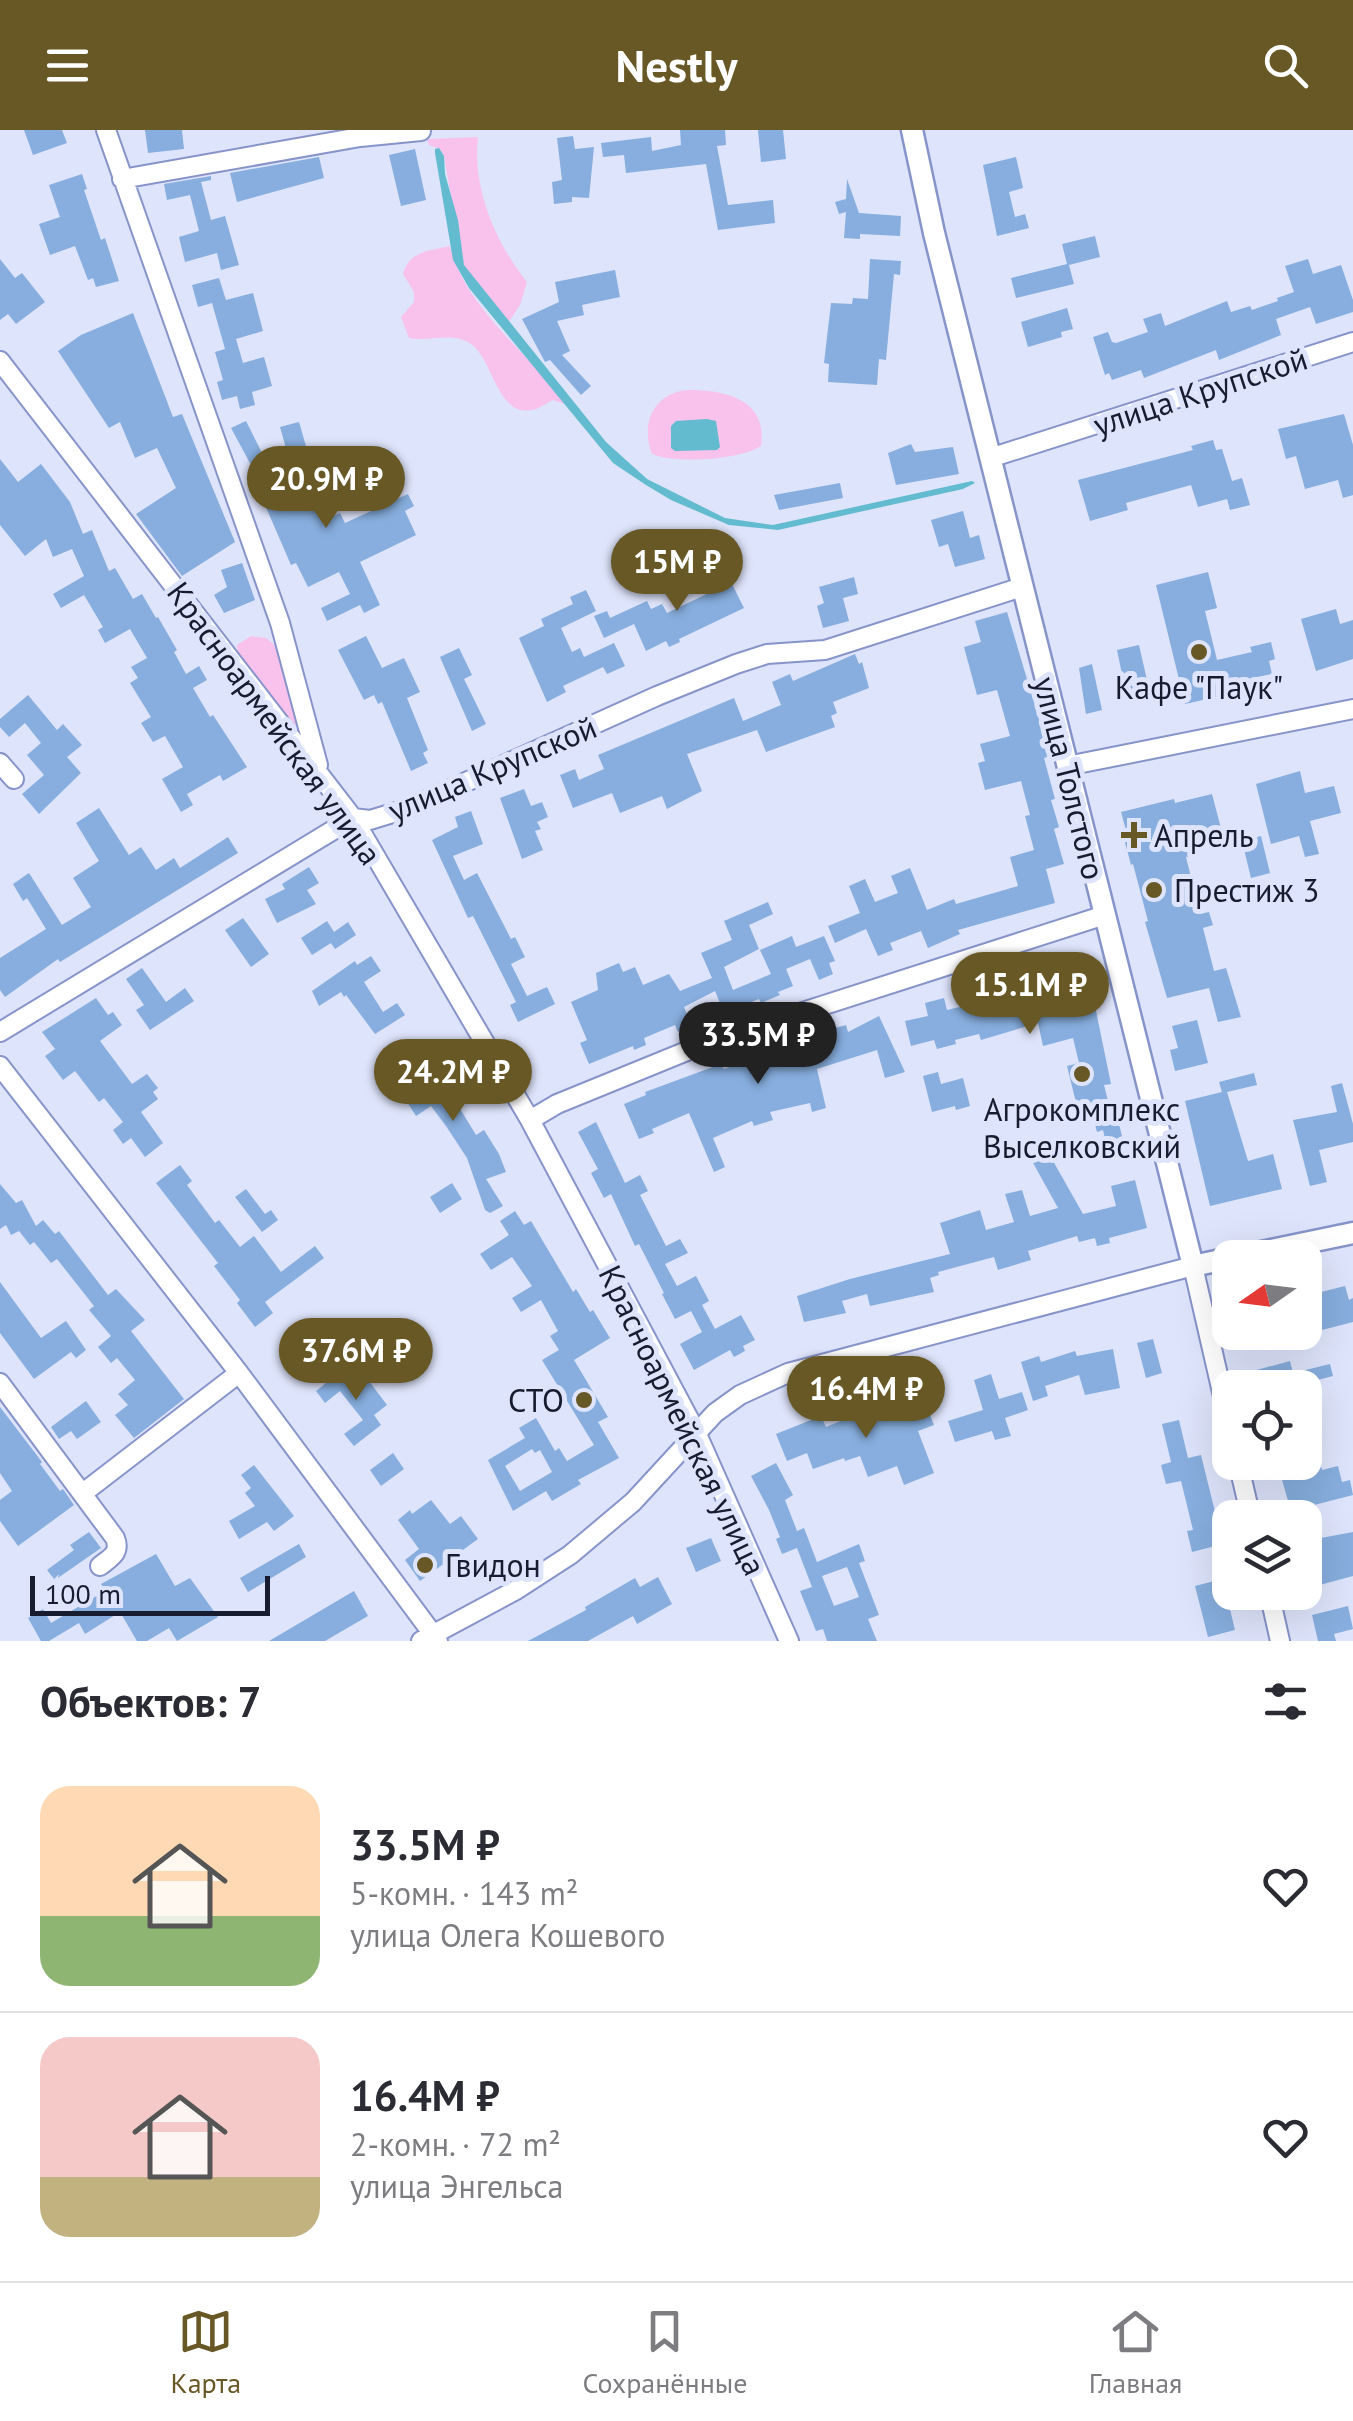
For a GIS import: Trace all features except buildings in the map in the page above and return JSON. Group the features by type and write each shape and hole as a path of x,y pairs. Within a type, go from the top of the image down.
{"main road":[{"name":"улица Толстого","path":"912,130 1192,1266"},
{"path":"1319,1240 1353,1233"},
{"path":"1192,1266 1212,1262"}],"street":[{"path":"106,130 280,623 320,775"},
{"path":"122,180 360,136 421,131"},
{"name":"улица Крупской","path":"990,458 1353,342"},
{"name":"Красноармейская улица","path":"0,361 352,818 530,1120 696,1432 789,1641"},
{"name":"улица Крупской","path":"0,1032 352,818 370,820 406,808 736,664 768,654 825,650 1022,587"},
{"path":"1067,766 1353,709"},
{"path":"0,763 14,779"},
{"path":"530,1120 569,1099 709,1042 1104,915"},
{"path":"0,1066 239,1373 431,1639 570,1555 633,1502 714,1413 740,1395 788,1373 1192,1266"},
{"name":"улица Толстого","path":"1192,1266 1217,1370"},
{"path":"83,1493 239,1373"},
{"path":"0,1383 118,1544 115,1555 100,1566"},
{"path":"1273,1610 1280,1641"}],"shaded area":[{"path":"478,137 479,176 489,214 505,250 527,282 520,305 508,323 463,265 444,156 427,139"},
{"path":"450,246 458,269 484,310 565,404 553,400 535,409 520,410 503,396 479,351 471,344 449,337 409,338 401,317 414,302 414,292 403,274 406,266 421,253"},
{"path":"688,390 716,392 741,400 758,417 761,446 738,455 707,459 652,454 648,431 653,412 666,397"},
{"path":"251,636 266,638 277,647 299,731 295,731 238,656 237,645"}],"water":[{"path":"439,148 458,220 464,265 606,442 647,479 725,518 773,525 975,483 963,489 778,530 729,525 646,485 613,463 469,288 453,260 435,153"},
{"path":"676,421 716,421 720,447 717,450 671,448 671,426"}],"place":[{"name":"Кафе \"Паук\"","path":"1199,652"},
{"name":"Апрель","path":"1134,835"},
{"name":"Престиж 3","path":"1154,890"},
{"name":"Агрокомплекс Выселковский","path":"1082,1074"},
{"name":"СТО","path":"584,1400"},
{"name":"Гвидон","path":"425,1565"}]}
